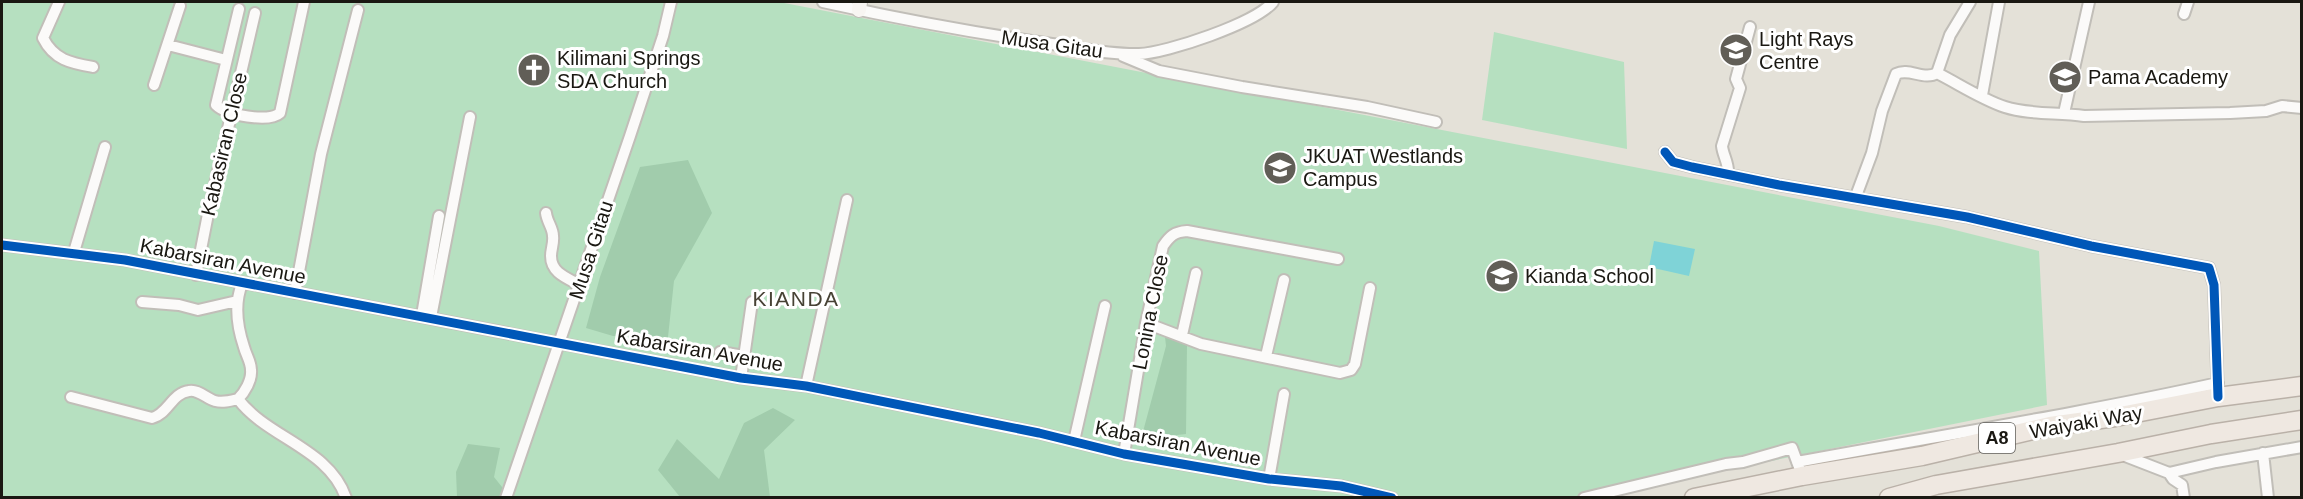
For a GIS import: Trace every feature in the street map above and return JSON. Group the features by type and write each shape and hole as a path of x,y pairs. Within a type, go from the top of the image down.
{"highway":[{"name":"Waiyaki Way","path":"1694,498 1799,469 1922,456 2050,426 2115,417 2218,390 2301,386"},
{"name":"Waiyaki Way","path":"1889,498 1936,485 2211,434 2301,420"}],"street":[{"path":"239,9 216,103 219,108 231,113 265,118 277,116 280,113 304,2"},
{"name":"Musa Gitau","path":"506,498 561,344 663,36 671,2"},
{"name":"Musa Gitau","path":"823,2 859,6 1011,38 1140,54 1164,49 1233,26 1257,15 1272,4"},
{"path":"1256,2 1272,4"},
{"path":"1856,196 1872,153 1882,111 1896,74 1901,72 1932,76 1937,73 1950,35 1970,2"},
{"path":"1982,95 1999,2"},
{"path":"2064,113 2090,2"},
{"path":"2184,14 2188,2"},
{"path":"154,85 180,6"},
{"path":"57,7 43,38 49,49 65,62 93,67"},
{"path":"295,293 321,154 358,10"},
{"name":"Kabasiran Close","path":"196,274 255,13"},
{"path":"1728,174 1729,166 1722,146 1740,88 1736,79 1750,27"},
{"path":"168,45 226,60"},
{"path":"1115,52 1159,71 1367,107 1436,122"},
{"path":"1937,73 2004,106 2024,111 2084,116 2230,113 2266,111 2282,106 2301,108"},
{"path":"426,316 470,117"},
{"path":"74,252 105,147"},
{"path":"1665,152 1673,162 1779,185 1856,196 1967,217 2091,246 2209,268 2214,285 2218,390"},
{"path":"806,387 847,200"},
{"path":"546,213 547,222 554,235 551,252 553,266 560,274 580,285"},
{"path":"426,316 439,216"},
{"name":"Lonina Close","path":"1125,454 1146,323 1163,246 1170,237 1178,232 1187,231 1338,259"},
{"name":"Kabarsiran Avenue","path":"2,245 125,260 741,378 806,387 1074,441 1125,454 1269,479 1341,486 1392,498"},
{"path":"1182,335 1196,273"},
{"path":"1266,356 1284,280"},
{"path":"71,397 152,418 161,414 180,394 188,391 226,402 238,399 246,387 251,368 243,347 237,315 237,298 242,284"},
{"path":"1146,323 1201,344 1340,373 1351,370 1358,356 1370,288"},
{"path":"142,302 179,305 198,310 237,301"},
{"path":"741,378 752,302"},
{"path":"1074,441 1105,306"},
{"path":"720,352 744,356"},
{"path":"1269,479 1284,394"},
{"path":"238,399 248,412 322,462 340,485 346,498"},
{"path":"2118,453 2169,472 2301,447"},
{"path":"1584,498 1726,464 1743,462 1792,448 1799,469"},
{"path":"2263,453 2268,498"},
{"path":"2169,472 2173,479 2182,484 2184,498"}],"green space":[{"path":"2,2 779,2 1939,226 2039,251 2047,405 1589,498 2,497"},
{"path":"1494,32 1624,62 1627,149 1482,120"},
{"path":"688,160 712,213 674,281 668,337 613,336 586,328 600,277 640,167"},
{"path":"1164,328 1187,345 1186,434 1141,439 1166,346"},
{"path":"773,408 795,420 764,450 770,497 680,497 658,470 677,439 719,479 744,423"},
{"path":"468,444 500,448 494,477 510,497 457,497 456,472"}],"water":[{"path":"1654,241 1695,249 1689,276 1649,267"}],"cycle path":[{"path":"1665,152 1673,162 1692,167 1779,185 1967,217 2091,246 2209,268 2214,285 2218,397"},
{"path":"2,245 125,260 741,378 806,386 1039,433 1124,454 1269,479 1341,486 1392,498"}],"place":[{"name":"Light Rays Centre","path":"1736,50"},
{"name":"Kilimani Springs SDA Church","path":"534,70"},
{"name":"Pama Academy","path":"2065,77"},
{"name":"JKUAT Westlands Campus","path":"1280,168"},
{"name":"Kianda School","path":"1502,276"}],"district":[{"name":"KIANDA","path":"796,299"}]}
